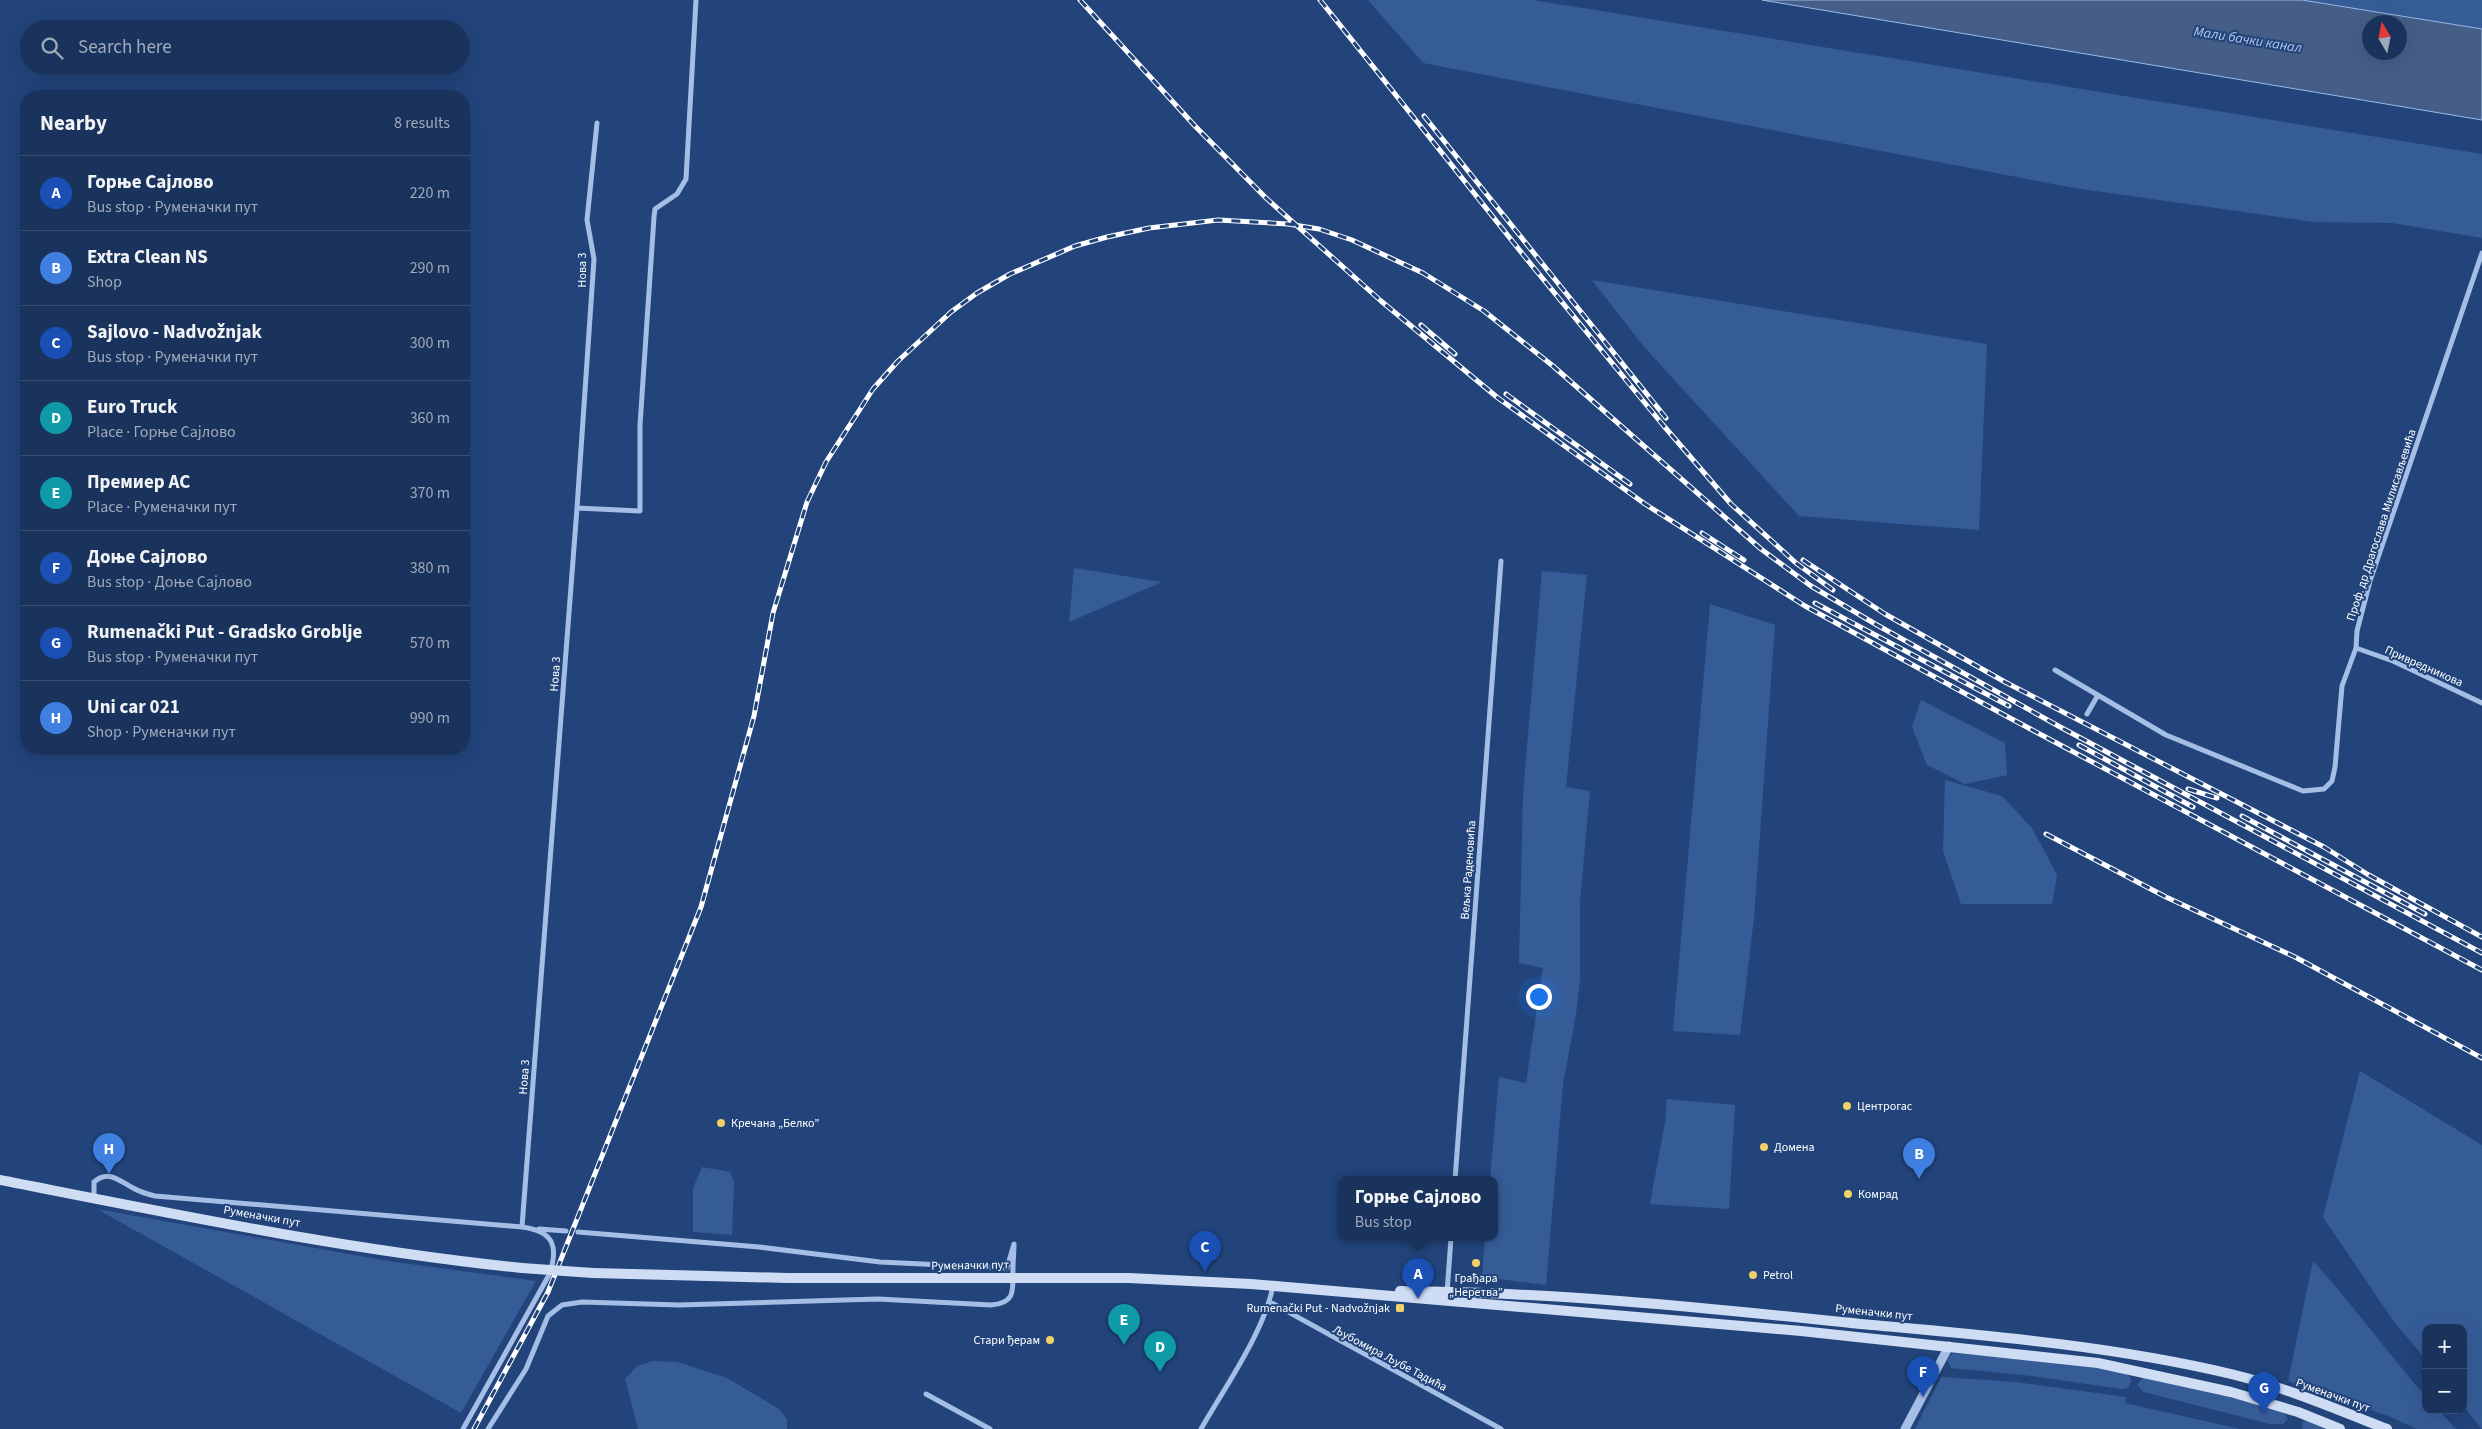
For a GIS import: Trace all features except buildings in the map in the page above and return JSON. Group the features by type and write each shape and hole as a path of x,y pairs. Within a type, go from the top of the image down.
{"main road":[{"name":"Руменачки пут","path":"0,1180 94,1200 452,1261 522,1268 593,1273 779,1278 1014,1276 1129,1278 1447,1296 1497,1293 1818,1318 2104,1350 2233,1375 2309,1398 2388,1429"},
{"path":"1496,1305 1497,1293"},
{"name":"Руменачки пут","path":"1447,1296 1496,1305 1949,1346 2098,1363 2194,1382 2271,1403 2340,1429"}],"street":[{"path":"578,508 640,511 640,424 654,217 655,209 677,194 686,180 696,0"},
{"name":"Нова 3","path":"522,1226 578,508 594,259 588,220 597,122"},
{"name":"Проф. др Драгослава Милисављевића","path":"2054,670 2166,735 2303,791 2324,789 2332,781 2335,767 2342,686 2356,648 2357,632 2370,581 2482,253"},
{"name":"Вељка Раденовића","path":"1455,1176 1501,561"},
{"name":"Привредникова","path":"2356,648 2393,661 2482,703"},
{"path":"2087,714 2098,695"},
{"path":"94,1200 94,1182 101,1177 110,1176 143,1193 155,1196 566,1231"},
{"path":"463,1429 552,1266 552,1244 544,1233 535,1228"},
{"path":"488,1429 526,1370 548,1316 558,1307 566,1304 582,1302 679,1306 878,1299 991,1305 1005,1301 1014,1290 1014,1244 1007,1268 880,1262 759,1247 578,1232"},
{"path":"1447,1296 1451,1241"},
{"path":"1201,1429 1255,1333 1270,1302 1273,1286"},
{"name":"Љубомира Љубе Тадића","path":"1270,1302 1501,1429"},
{"path":"1905,1429 1949,1346"},
{"path":"926,1394 990,1429"}],"shaded area":[{"path":"1368,0 1533,0 2482,154 2482,238 2392,223 2314,222 2074,188 1423,63"},
{"path":"2302,0 2482,0 2482,29 2407,17 2407,15 2395,15"},
{"path":"1592,280 1987,344 1979,530 1799,516 1645,348"},
{"path":"1074,568 1162,582 1069,622"},
{"path":"1542,571 1587,575 1566,787 1590,791 1580,902 1580,979 1576,1014 1563,1084 1546,1285 1482,1277 1485,1241 1498,1241 1498,1176 1490,1176 1499,1077 1526,1083 1543,968 1519,963 1523,794"},
{"path":"1710,604 1775,625 1754,918 1740,1035 1673,1031"},
{"path":"1921,700 2005,743 2007,775 1965,784 1927,765 1912,727"},
{"path":"1945,780 2002,796 2032,828 2057,875 2052,904 1961,904 1943,851"},
{"path":"2360,1071 2482,1145 2482,1429 2467,1411 2467,1324 2422,1324 2422,1355 2392,1319 2323,1217"},
{"path":"1667,1099 1735,1105 1729,1209 1650,1204 1665,1122"},
{"path":"702,1167 730,1172 734,1181 732,1235 693,1232 693,1188"},
{"path":"97,1209 388,1261 536,1281 461,1413"},
{"path":"2313,1261 2422,1392 2422,1414 2442,1414 2456,1429 2417,1429 2388,1416 2288,1381"},
{"path":"1953,1353 2099,1367 2128,1375 2131,1382 2128,1388 2121,1389 2032,1376 1951,1368 1947,1359"},
{"path":"653,1361 677,1362 727,1378 779,1409 787,1419 787,1429 638,1429 625,1379 637,1366"},
{"path":"1941,1377 2015,1382 2126,1397 2125,1403 2240,1429 1915,1429"},
{"path":"2143,1377 2233,1397 2283,1412 2288,1419 2283,1424 2270,1424 2144,1392 2137,1385"},
{"path":"2307,1420 2330,1429 2302,1429 2303,1421"}],"water":[{"name":"Мали бачки канал","path":"1762,0 2302,0 2395,15 2362,15 2362,60 2407,60 2407,17 2482,29 2482,120"}],"railway":[{"path":"1080,0 1195,126 1266,198 1381,301 1498,398 1645,504 1805,606 2008,717 2482,970"},
{"path":"1320,0 1525,257 1663,425 1731,504 1796,563 1833,590"},
{"path":"1424,116 1666,418"},
{"path":"474,1429 548,1292 701,907 754,716 773,613 807,502 826,462 873,389 898,361 951,312 977,293 1010,274 1075,246 1107,237 1149,228 1218,220 1288,224 1319,229 1352,240 1423,273 1484,311 1553,366 1761,549 1811,586 2062,728 2482,953"},
{"path":"1421,325 1455,354"},
{"path":"1506,394 1630,484"},
{"path":"1702,533 1744,560"},
{"path":"1803,560 1885,614 2005,682 2324,847 2367,874 2482,937"},
{"path":"1815,603 2009,706"},
{"path":"2079,745 2193,807"},
{"path":"2188,789 2217,798"},
{"path":"2242,816 2425,914"},
{"path":"2046,834 2166,897 2295,957 2482,1058"}],"place":[{"name":"Центрогас","path":"1847,1106"},
{"name":"Кречана „Белко”","path":"721,1123"},
{"name":"Домена","path":"1764,1147"},
{"name":"Uni car 021","path":"109,1174"},
{"name":"Extra Clean NS","path":"1919,1179"},
{"name":"Комрад","path":"1848,1194"},
{"name":"Грађара „Неретва”","path":"1476,1263"},
{"name":"Sajlovo - Nadvožnjak","path":"1205,1272"},
{"name":"Petrol","path":"1753,1275"},
{"name":"Горње Сајлово","path":"1418,1299"},
{"name":"Rumenački Put - Nadvožnjak","path":"1400,1308"},
{"name":"Стари ђерам","path":"1050,1340"},
{"name":"Премиер АС","path":"1124,1345"},
{"name":"Euro Truck","path":"1160,1372"},
{"name":"Доње Сајлово","path":"1923,1397"},
{"name":"Rumenački Put - Gradsko Groblje","path":"2264,1413"}]}
